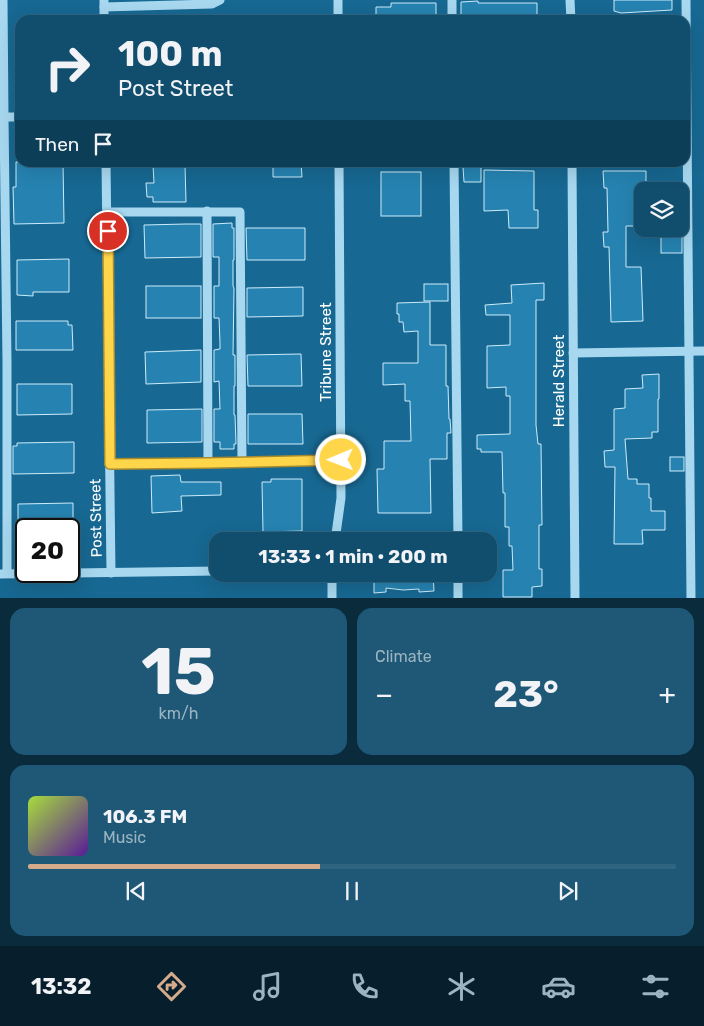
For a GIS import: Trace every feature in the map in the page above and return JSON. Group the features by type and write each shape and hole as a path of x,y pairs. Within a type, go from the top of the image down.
{"street":[{"path":"3,0 2,117 7,362 4,573 209,571"},
{"path":"104,3 212,4 220,0"},
{"path":"338,0 338,15"},
{"path":"452,0 452,15"},
{"path":"570,0 570,15"},
{"path":"686,0 686,15"},
{"path":"2,117 15,117"},
{"name":"Post Street","path":"106,167 110,573"},
{"name":"Tribune Street","path":"336,532 341,498 339,167"},
{"path":"454,167 458,532"},
{"name":"Herald Street","path":"572,167 575,598"},
{"path":"687,167 691,598"},
{"path":"207,211 208,463"},
{"path":"108,212 240,212 242,462"},
{"path":"573,352 704,351"},
{"path":"110,464 341,460"},
{"path":"332,582 332,598"},
{"path":"458,582 458,598"}],"building":[{"path":"614,0 672,0 672,10 621,13 614,11"},
{"path":"461,2 537,3 537,15 461,15"},
{"path":"391,3 436,3 436,15 376,15 376,7 391,7"},
{"path":"16,167 63,167 64,223 14,224 13,187 16,187"},
{"path":"153,167 185,167 186,202 153,202 153,197 147,197 146,183 154,183"},
{"path":"273,167 301,167 302,177 273,177"},
{"path":"463,167 481,167 481,182 464,182"},
{"path":"484,170 534,171 534,210 538,210 538,228 509,228 508,210 484,211"},
{"path":"603,171 646,171 646,182 634,182 634,226 626,226 626,267 641,267 643,321 611,322 609,247 604,247 603,232 608,232 607,188 604,188"},
{"path":"381,172 421,172 421,216 381,216"},
{"path":"232,223 232,228 234,228 233,355 235,355 234,415 236,444 234,444 234,449 220,449 220,442 214,442 214,409 220,409 219,381 214,382 214,350 220,349 220,343 219,318 214,318 214,286 219,286 219,257 213,257 213,224"},
{"path":"201,224 201,257 145,258 144,225"},
{"path":"246,228 305,228 305,260 247,260"},
{"path":"661,237 682,237 682,253 661,253"},
{"path":"69,259 69,292 33,292 33,296 17,295 17,260"},
{"path":"544,283 544,300 536,300 536,425 538,444 541,444 542,525 539,525 539,569 542,569 542,586 532,587 532,597 503,597 503,570 513,570 512,546 509,546 509,527 505,527 502,452 481,452 481,449 477,449 477,435 510,434 510,396 506,396 506,387 487,388 487,346 510,345 510,315 486,315 485,305 512,303 511,285"},
{"path":"424,284 448,284 448,301 424,301"},
{"path":"146,286 201,286 201,318 146,318"},
{"path":"303,287 303,316 247,317 247,288"},
{"path":"430,302 430,345 446,345 446,386 448,386 451,433 447,433 447,459 430,459 431,513 378,513 377,469 384,469 384,441 411,441 410,401 405,401 405,384 383,385 383,363 418,363 418,331 404,332 403,322 399,322 399,314 397,314 397,303"},
{"path":"16,321 68,321 68,325 72,325 73,350 16,350"},
{"path":"201,350 201,382 146,384 145,352"},
{"path":"301,354 302,386 248,386 247,355"},
{"path":"659,374 658,432 652,432 652,438 625,439 628,479 637,479 637,484 649,484 651,511 665,511 665,530 642,530 643,544 614,544 615,467 605,467 604,451 614,450 614,409 625,408 625,389 643,388 642,375"},
{"path":"17,384 72,384 72,414 17,415"},
{"path":"202,409 202,442 147,443 147,410"},
{"path":"248,414 302,414 303,444 248,444"},
{"path":"74,442 74,473 13,474 13,446 17,446 17,443"},
{"path":"670,457 684,457 684,471 670,471"},
{"path":"180,475 181,482 221,482 221,495 181,496 182,511 152,513 151,476"},
{"path":"271,479 302,479 302,531 263,532 262,482 271,482"},
{"path":"73,503 73,518 18,518 18,504"},
{"path":"374,582 433,582 434,591 419,592 419,589 386,588 386,592 374,593"}],"route":[{"path":"108,231 110,464 341,460"}]}
